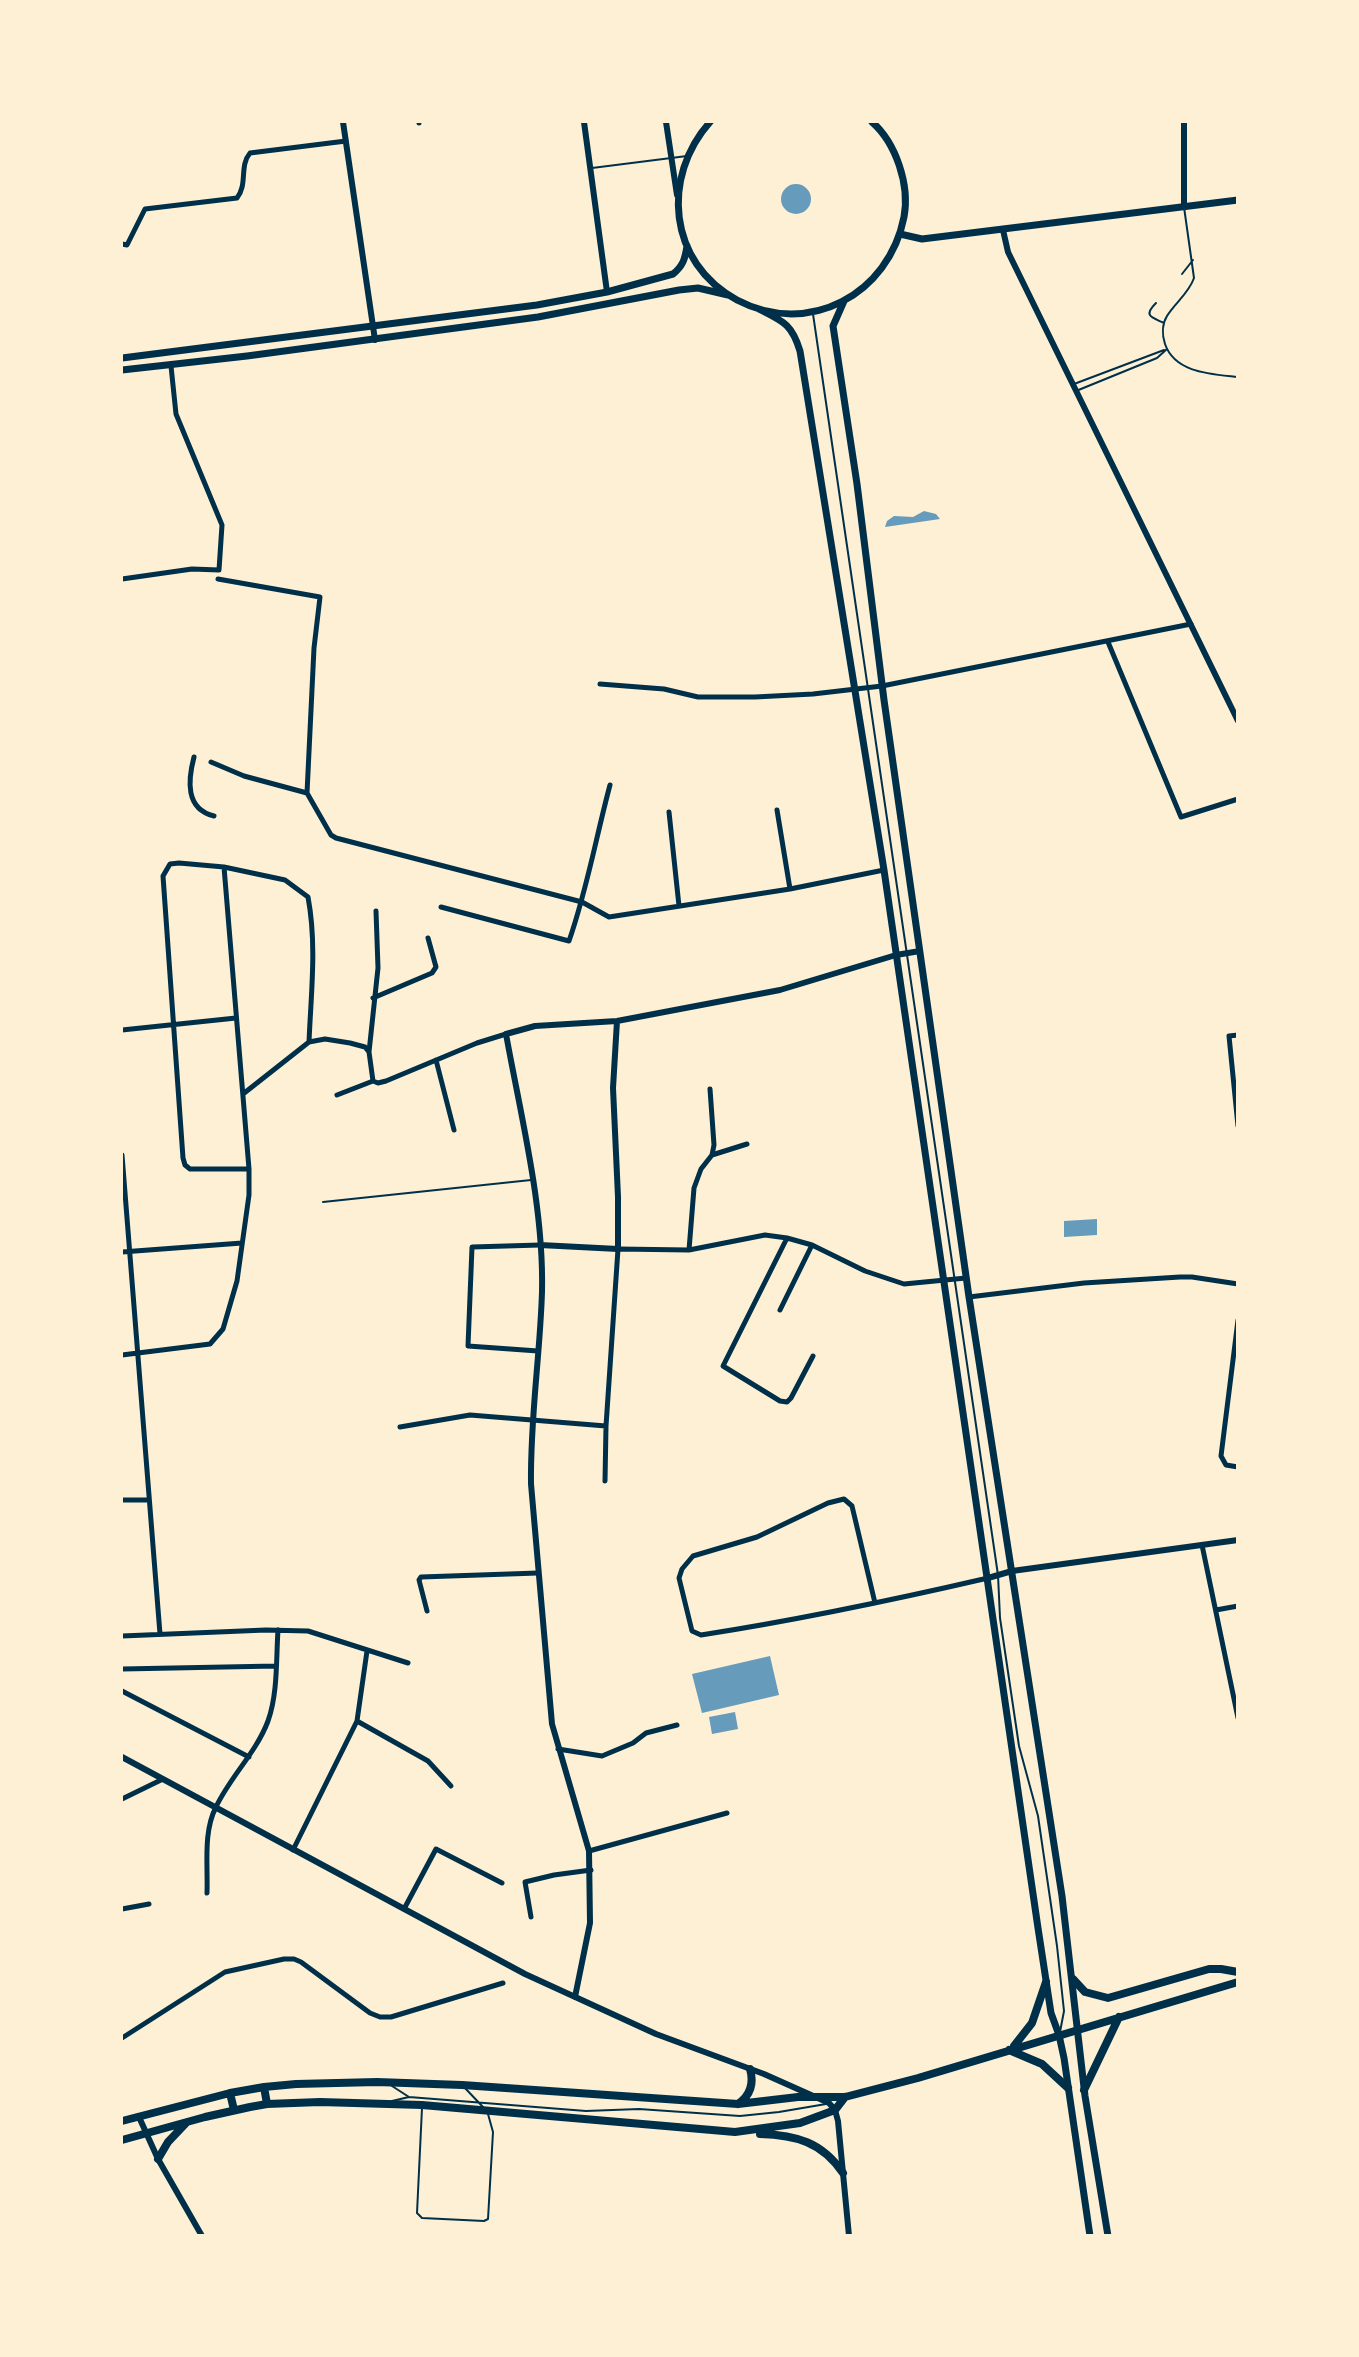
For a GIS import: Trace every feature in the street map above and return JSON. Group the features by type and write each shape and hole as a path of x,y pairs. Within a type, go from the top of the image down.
{"main road":[{"path":"710,122 700,133 687,156 680,179 679,220 687,246 704,273 728,295"},
{"path":"759,309 784,314 813,312 844,301 880,272 892,254 900,234 905,190 893,151 872,122"},
{"path":"900,234 922,238 1003,230 1238,200"},
{"path":"122,358 537,305 607,291 672,274 680,269 685,261 687,246"},
{"path":"122,370 171,366 538,317 698,288 728,295 782,321 792,329 800,351 884,870 1046,1982 1059,2035 1090,2235"},
{"path":"844,301 833,326 857,484 882,686 966,1278 1062,1896 1084,2090 1108,2235"},
{"path":"537,305 538,317"},
{"path":"1072,1979 1085,1992 1108,1998 1209,1969 1238,1972"},
{"path":"1009,2049 1030,2026 1046,1982"},
{"path":"122,2121 230,2093 264,2087 387,2083 462,2085 738,2104 817,2096 845,2097 918,2078 1238,1982"},
{"path":"1084,2090 1119,2017"},
{"path":"1009,2049 1042,2064 1068,2088"},
{"path":"738,2104 750,2091 752,2078 750,2069"},
{"path":"264,2087 267,2104"},
{"path":"230,2093 234,2110"},
{"path":"735,2132 800,2123 835,2110 845,2097"},
{"path":"122,2140 234,2110 267,2104 384,2102 783,2135 807,2141 828,2154 843,2173"},
{"path":"158,2159 168,2142 187,2122"}],"street":[{"path":"344,122 375,340"},
{"path":"584,122 607,291"},
{"path":"666,122 678,199"},
{"path":"1184,122 1184,207"},
{"path":"124,244 145,209 237,198 243,190 244,160 250,153 346,141"},
{"path":"1003,230 1008,252 1238,721"},
{"path":"122,579 192,569 219,570 222,525 176,414 171,366"},
{"path":"218,579 320,597 314,648 307,793 331,836 582,902 609,917 790,889 884,870"},
{"path":"600,684 664,689 698,697 755,697 868,688 1191,624"},
{"path":"1108,642 1181,817 1238,799"},
{"path":"194,757 189,777 190,792 205,814 214,816"},
{"path":"211,762 244,776 307,793"},
{"path":"441,907 570,941 582,902 610,785"},
{"path":"777,810 790,889"},
{"path":"669,812 679,906"},
{"path":"249,1169 190,1169 185,1165 183,1158 163,876 170,864 224,867 285,880 308,897 314,948 309,1042"},
{"path":"122,1355 210,1344 223,1329 237,1281 249,1195 249,1169 224,867"},
{"path":"373,1081 369,1052 378,968 376,910"},
{"path":"374,998 432,973 436,967 428,938"},
{"path":"337,1095 373,1081 378,1083 386,1081 506,1034 535,1026 617,1021 780,990 896,955 920,951"},
{"path":"122,1030 236,1018"},
{"path":"605,1481 606,1426 618,1249 613,1088 617,1021"},
{"path":"506,1034 532,1180 540,1245 542,1291 531,1484 552,1724 590,1851 591,1923 575,1997"},
{"path":"1238,1035 1229,1036 1238,1126"},
{"path":"243,1094 309,1042 325,1039 350,1042 365,1047 369,1052"},
{"path":"436,1060 454,1130"},
{"path":"689,1250 694,1188 701,1169 712,1155 715,1131 710,1089"},
{"path":"712,1155 747,1144"},
{"path":"122,1155 160,1634"},
{"path":"538,1352 468,1346 472,1247 540,1245 689,1250 765,1235 812,1245 865,1270 904,1284 945,1282 966,1278"},
{"path":"787,1238 723,1366 780,1401 787,1402 813,1356"},
{"path":"122,1252 242,1243"},
{"path":"780,1310 812,1245"},
{"path":"969,1297 1084,1283 1180,1277 1238,1284"},
{"path":"1238,1320 1221,1456 1226,1465 1238,1467"},
{"path":"400,1427 456,1416 606,1426"},
{"path":"874,1603 852,1506 844,1499 837,1499 757,1537 693,1556 682,1569 679,1578 692,1631 701,1635 773,1624 874,1603 988,1578 1012,1571 1238,1540"},
{"path":"122,1500 148,1500"},
{"path":"1202,1545 1238,1718"},
{"path":"427,1611 419,1580 421,1576 538,1573"},
{"path":"1216,1610 1238,1606"},
{"path":"207,1893 208,1830 216,1807 249,1757 268,1720 273,1698 278,1630"},
{"path":"122,1636 278,1630 322,1635 408,1663"},
{"path":"293,1850 357,1721 367,1651"},
{"path":"122,1669 276,1666"},
{"path":"122,1691 249,1757"},
{"path":"357,1721 428,1761 452,1786"},
{"path":"558,1749 602,1756 633,1743 646,1733 677,1725"},
{"path":"122,1757 525,1974 656,2034 750,2069 830,2103 835,2110 849,2235"},
{"path":"122,1800 163,1779"},
{"path":"590,1851 727,1813"},
{"path":"404,1910 436,1849 502,1882"},
{"path":"531,1917 525,1882 591,1870"},
{"path":"122,1909 149,1904"},
{"path":"122,2038 225,1972 284,1959 301,1962 370,2013 380,2017 391,2017 503,1983"},
{"path":"139,2117 158,2159 202,2235"}],"lane":[{"path":"590,168 687,156"},
{"path":"1184,207 1194,278 1164,323 1163,339 1173,359 1203,373 1238,377"},
{"path":"1182,274 1193,260"},
{"path":"1156,303 1149,310 1149,314 1164,323"},
{"path":"813,312 998,1575 1000,1618 1019,1746 1038,1816 1057,1946 1064,2010 1059,2035"},
{"path":"1073,384 1167,349"},
{"path":"1076,391 1157,358 1167,349"},
{"path":"322,1202 532,1180"},
{"path":"387,2083 409,2097"},
{"path":"422,2105 417,2213 422,2218 484,2221 488,2219 493,2125 487,2111 462,2085"},
{"path":"384,2102 409,2097 586,2111 639,2109 740,2116 805,2109 845,2097"}],"water":[{"path":"796,184 807,188 811,199 807,210 796,214 785,210 781,199 785,188"},
{"path":"924,511 936,514 940,519 885,527 887,521 894,516 913,517"},
{"path":"1097,1219 1097,1235 1064,1237 1064,1221"},
{"path":"770,1656 779,1695 702,1713 692,1674"},
{"path":"735,1712 738,1729 712,1734 709,1717"}]}
